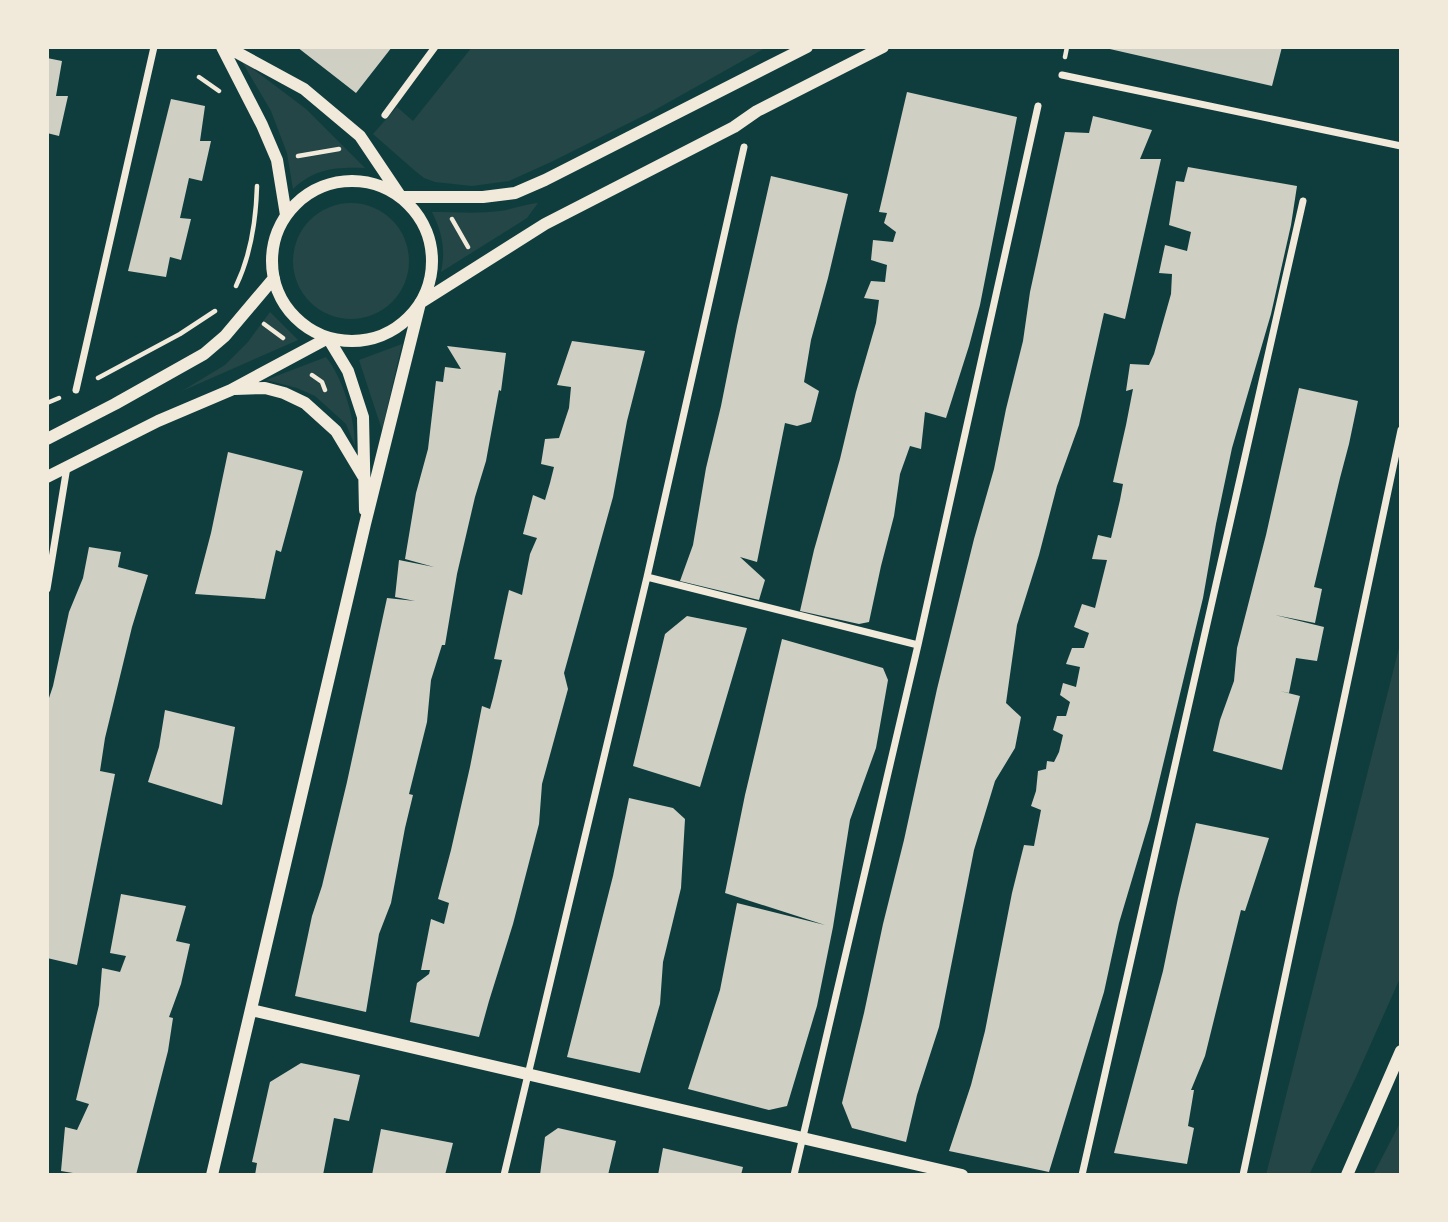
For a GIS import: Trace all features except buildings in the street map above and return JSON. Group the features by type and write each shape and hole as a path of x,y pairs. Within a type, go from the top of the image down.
{"street":[{"path":"76,390 154,47"},
{"path":"222,47 277,160 286,215"},
{"path":"212,1175 365,524 420,303 429,282 432,258 428,235 417,214 401,197 360,136 304,89 227,47"},
{"path":"385,114 435,47"},
{"path":"807,47 515,193 483,197 401,197 378,185 353,180 327,184 304,196 286,215 276,234 272,256 274,278 281,298 293,315 328,338 354,341 380,336 403,323 420,303 545,224 883,47"},
{"path":"1062,75 1401,146"},
{"path":"793,1175 918,645 1038,106"},
{"path":"504,1175 647,577 744,147"},
{"path":"1082,1175 1303,201"},
{"path":"47,439 204,354 225,336 274,278"},
{"path":"47,477 159,421 231,390 328,338"},
{"path":"328,338 348,371 363,417 365,524"},
{"path":"231,390 265,388 305,403 336,431 363,478"},
{"path":"1243,1175 1401,430"},
{"path":"47,589 67,467"},
{"path":"647,577 918,645"},
{"path":"251,1010 962,1175"},
{"path":"1347,1175 1401,1051"}],"path":[{"path":"199,77 226,96"},
{"path":"293,156 339,149"},
{"path":"233,293 246,266 254,228 258,188 256,176"},
{"path":"448,212 479,265"},
{"path":"47,403 180,334 222,307"},
{"path":"264,324 286,339"}],"shaded area":[{"path":"472,47 767,47 653,111 509,181 472,186 435,182 424,178 373,134 397,107 413,121"},
{"path":"241,60 306,109 365,168 326,170 309,177 293,189 287,153 271,111"},
{"path":"351,203 373,207 392,220 405,239 409,261 405,283 392,302 373,315 351,319 329,315 310,302 297,283 293,261 297,239 310,220 329,207"},
{"path":"538,203 527,218 441,272 442,241 432,212 491,212"},
{"path":"270,312 298,340 182,391 225,365 248,342"},
{"path":"402,344 382,430 359,360"},
{"path":"326,357 338,376 347,399 355,446 346,424 315,396 266,380"},
{"path":"1401,640 1401,976 1309,1175 1266,1175"},
{"path":"1401,1121 1401,1172 1399,1175 1373,1175"}]}
